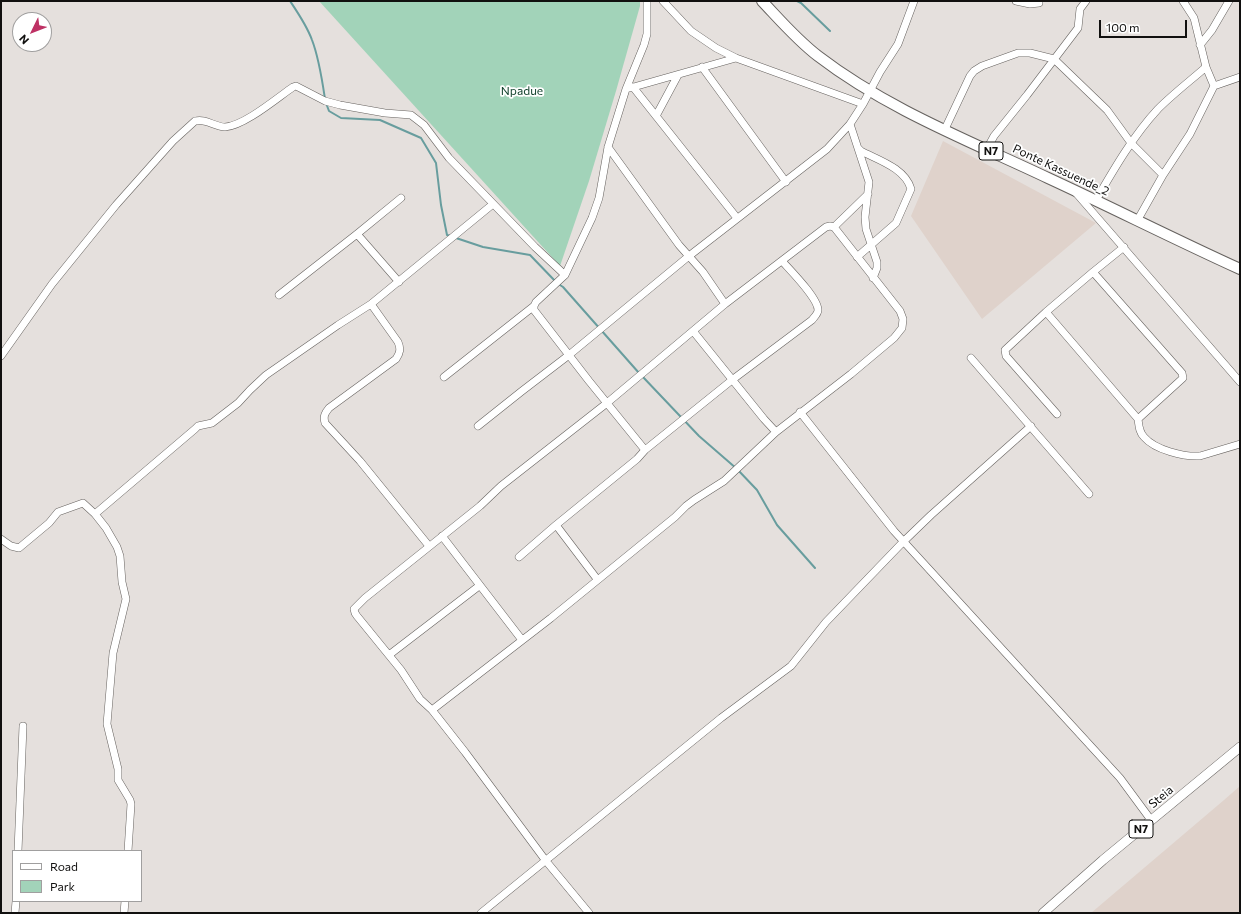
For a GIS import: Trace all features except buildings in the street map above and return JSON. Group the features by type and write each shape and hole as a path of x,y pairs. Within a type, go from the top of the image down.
{"highway":[{"name":"Ponte Kassuende_2","path":"762,1 794,35 818,56 842,73 900,108 1240,269"}],"main road":[{"name":"Steia","path":"1043,913 1151,820 1240,747"}],"street":[{"path":"444,377 534,306 536,302 565,275 592,218 599,198 608,147 630,88 647,34 647,1"},
{"path":"663,1 691,31 716,48 736,58 863,104"},
{"path":"478,426 569,356 688,256 827,149 850,124 871,91 880,72 898,44 914,1"},
{"path":"1016,1 1030,4 1039,3"},
{"path":"987,149 994,136 1078,28 1080,9 1086,1"},
{"path":"1183,1 1194,18 1206,67 1214,86"},
{"path":"1200,46 1212,30 1229,1"},
{"path":"945,129 970,76 974,71 982,66 1018,53 1030,53 1054,59 1107,110 1131,143 1163,175"},
{"path":"630,88 736,58"},
{"path":"1096,200 1131,143 1158,110 1178,90 1206,67"},
{"path":"702,68 786,182"},
{"path":"656,116 678,75"},
{"path":"1137,221 1163,175 1190,134 1214,86 1240,77"},
{"path":"1,356 52,284 116,205 173,141 195,121 200,120 226,127 238,123 296,86 325,101 340,106 385,113 411,115 424,125 449,158 536,248 565,275"},
{"path":"630,88 656,116 737,218"},
{"path":"850,124 869,182 865,217 866,229 876,259 877,268 873,278"},
{"path":"608,147 654,212 688,256 703,272 725,304"},
{"path":"857,257 896,223 911,189 903,175 894,168 858,148"},
{"path":"1073,189 1240,382"},
{"path":"834,228 868,194"},
{"path":"278,295 402,198"},
{"path":"95,514 198,426 212,423 238,402 266,375 371,304 494,204"},
{"path":"432,710 597,580 669,522 686,506 724,481 776,432 851,374 894,338 902,328 903,319 900,311 834,228 830,226 826,227 725,304 607,403 501,486 480,506 364,598 354,609 357,616 401,670 420,699 432,710 546,861 589,913"},
{"path":"357,234 399,282"},
{"path":"1058,414 1006,356 1005,350 1046,312 1124,247"},
{"path":"519,557 645,450 732,380 812,320 818,311 817,304 782,261"},
{"path":"1093,272 1184,378 1138,419"},
{"path":"371,304 398,342 401,348 400,353 396,359 329,408 324,413 325,423 360,461 429,546"},
{"path":"534,306 534,310 569,356 645,450"},
{"path":"1046,312 1138,419 1140,430 1144,437 1151,443 1185,455 1200,456 1240,444"},
{"path":"693,331 776,432"},
{"path":"971,358 1089,494"},
{"path":"800,412 903,542 1120,778 1151,820"},
{"path":"481,913 721,718 791,666 826,622 903,542 1031,426"},
{"path":"1,539 11,546 19,548 49,523 58,512 81,503 95,514 106,528 117,547 120,556 122,582 126,598 113,654 107,724 118,769 118,780 131,804 128,850"},
{"path":"556,525 597,580"},
{"path":"442,536 522,640"},
{"path":"389,655 479,586"},
{"path":"18,850 22,726"},
{"path":"15,913 16,902"},
{"path":"124,913 125,902"}],"shaded area":[{"path":"943,141 1096,223 982,319 911,216"},
{"path":"1240,786 1240,913 1091,913 1224,800"}],"green space":[{"name":"Npadue","path":"319,1 640,1 640,6 616,91 589,181 560,266"}],"waterway":[{"path":"290,1 305,25 312,40 318,61 325,99"},
{"path":"797,1 801,3 830,31"},
{"path":"326,103 329,111 341,118 380,120 421,138 436,163 441,205 447,235 452,236"},
{"path":"456,238 483,247 530,255 557,283 563,287 639,373"},
{"path":"642,376 699,436 737,469 757,490 777,525 815,568"}]}
